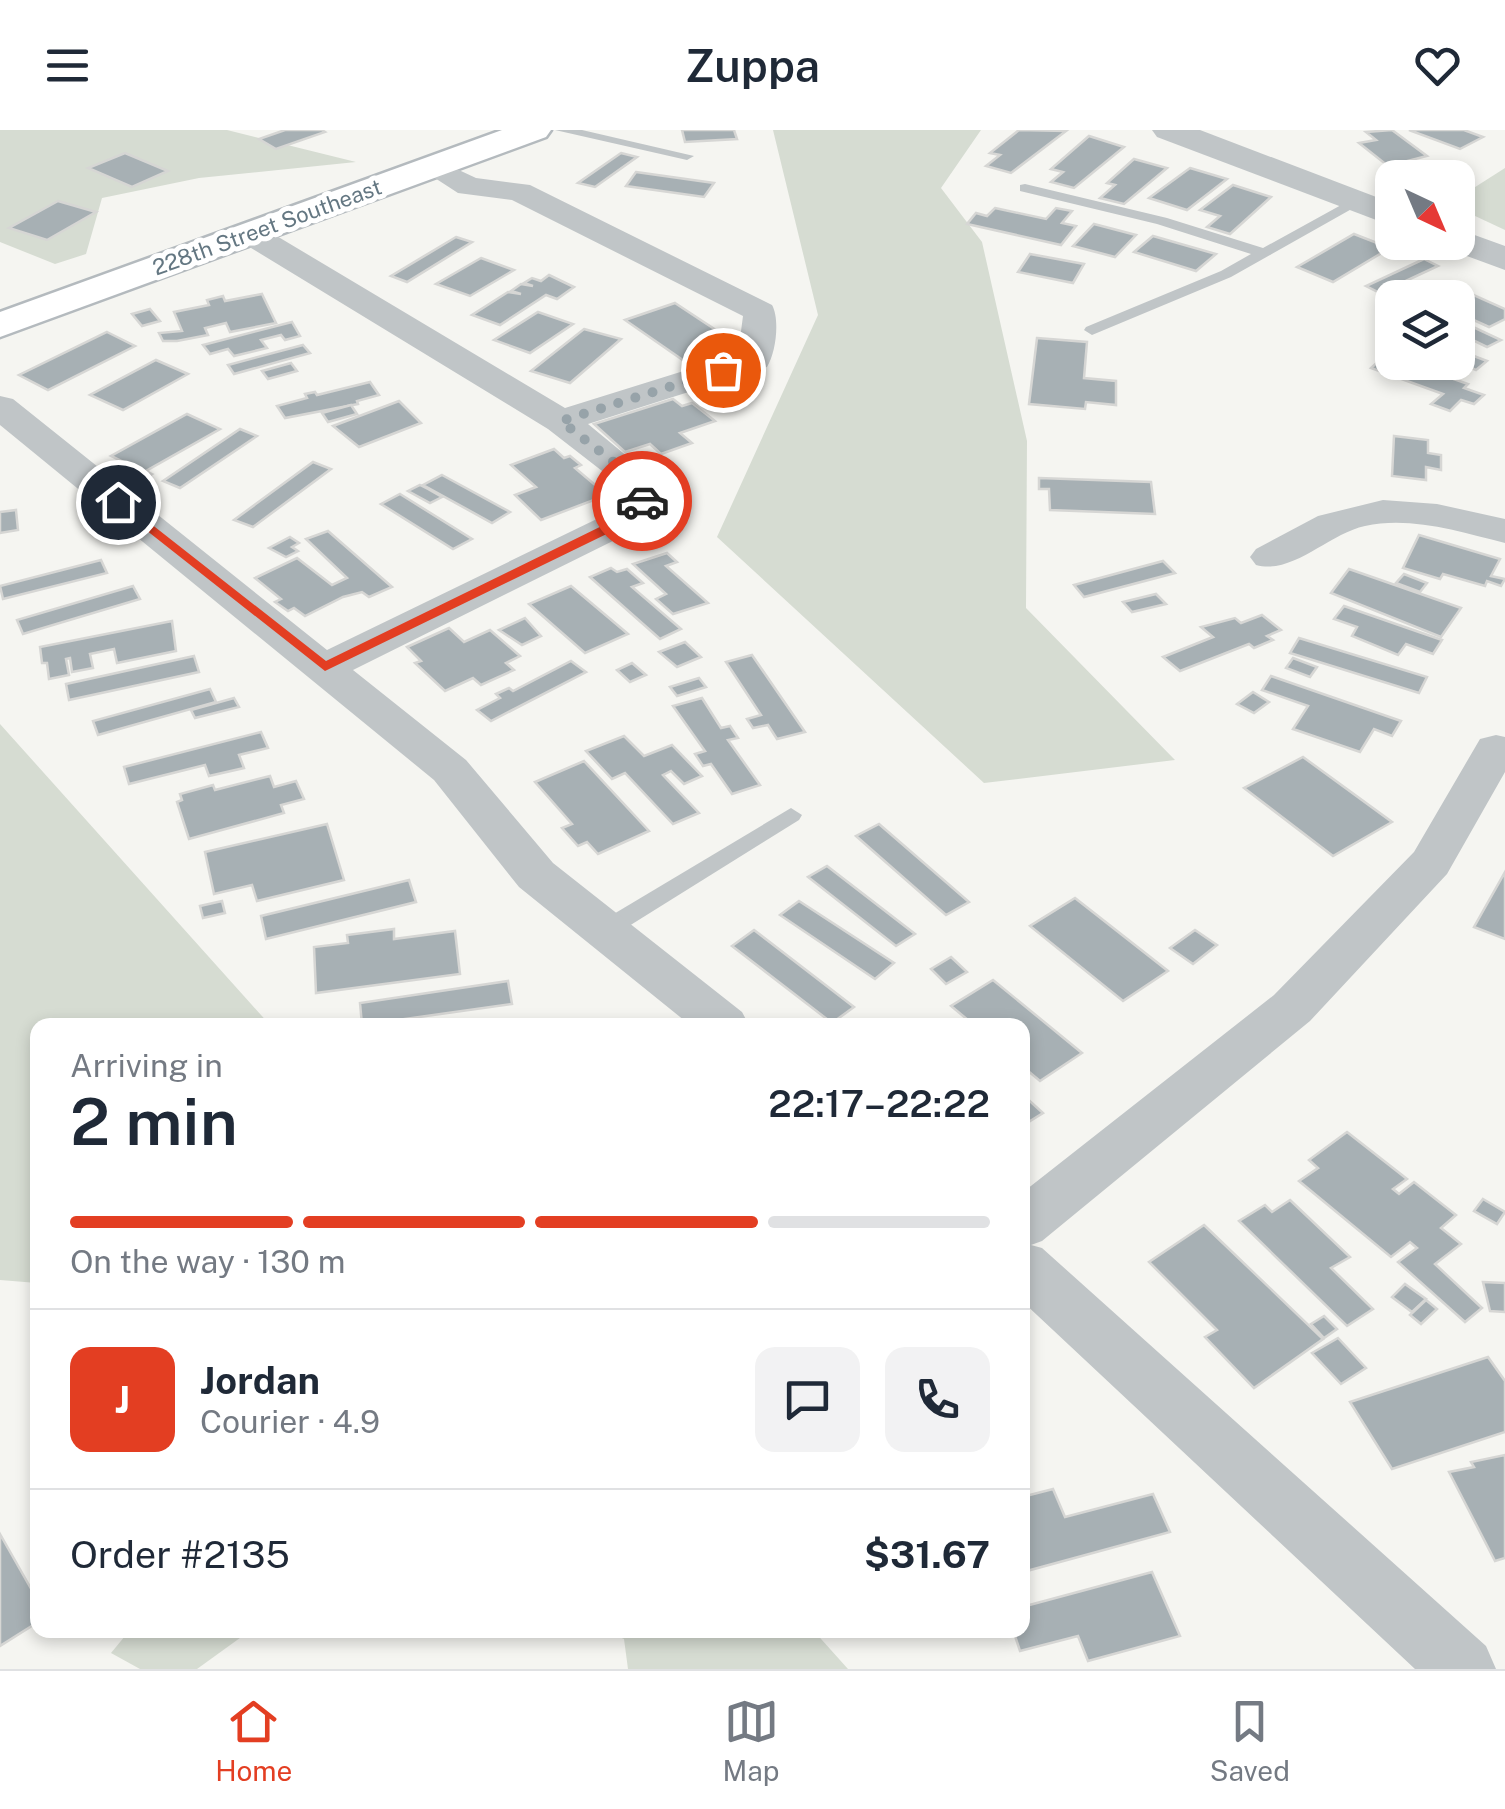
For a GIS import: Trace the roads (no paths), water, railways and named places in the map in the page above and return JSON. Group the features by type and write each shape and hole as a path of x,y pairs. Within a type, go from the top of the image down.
{"main road":[{"name":"228th Street Southeast","path":"0,325 534,130"}],"street":[{"path":"1170,130 1375,208"},
{"path":"433,167 469,187 519,192 760,312 755,360 561,421"},
{"path":"249,233 561,421 643,485 642,502 617,524 325,667"},
{"path":"1475,247 1505,258"},
{"path":"0,407 450,770 536,875 715,1018"},
{"path":"1270,557 1310,531 1353,514 1402,510 1505,531"},
{"path":"1030,1219 1292,1008 1430,864 1502,743"},
{"path":"1030,1272 1462,1669"}],"lane":[{"path":"562,130 686,156"},
{"path":"1026,188 1162,221 1264,253"},
{"path":"1092,330 1226,274 1358,202"},
{"path":"606,930 791,815"}]}
